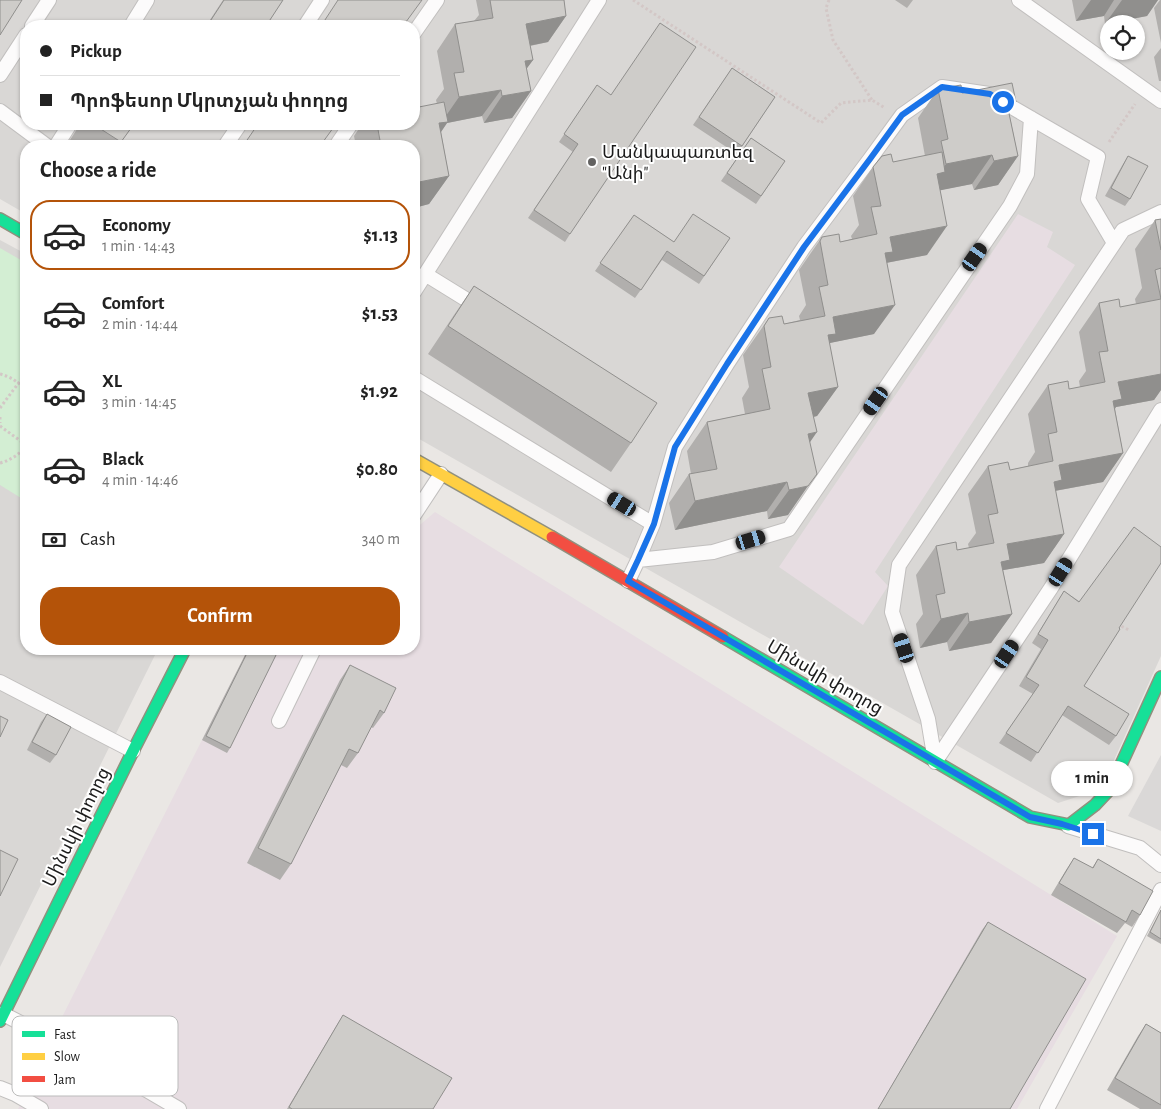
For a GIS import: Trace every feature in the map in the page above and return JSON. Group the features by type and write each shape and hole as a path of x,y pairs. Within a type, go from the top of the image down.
{"main road":[{"path":"0,219 20,231"},
{"name":"Մինսկի փողոց","path":"420,462 628,581 1030,817 1062,824"},
{"name":"Մինսկի փողոց","path":"2,1017 133,751 183,655"},
{"path":"1062,824 1069,825 1076,820 1095,805 1110,789 1161,677"}],"lane":[{"path":"36,20 49,0"},
{"path":"135,20 147,0"},
{"path":"309,20 322,0"},
{"path":"420,24 437,0"},
{"path":"420,282 599,0"},
{"path":"1019,0 1161,101"},
{"path":"0,75 20,44"},
{"path":"628,581 654,524 675,447 727,364 804,247 900,117 942,87 990,94 1098,157 1088,199 1114,243"},
{"path":"0,110 20,125"},
{"path":"638,560 713,552 789,529 1010,206 1027,174 1031,118"},
{"path":"26,130 39,140"},
{"path":"935,762 928,720 892,612 899,565 1123,230 1161,212"},
{"path":"425,274 490,315"},
{"path":"420,382 654,524"},
{"path":"935,762 1051,588 1161,410"},
{"path":"420,506 441,474"},
{"path":"279,721 311,655"},
{"path":"0,682 133,751"},
{"path":"1062,824 1140,848 1161,865"},
{"path":"1046,1109 1161,890"},
{"path":"0,1088 12,1093"},
{"path":"18,1096 41,1109"},
{"path":"157,1096 179,1109"}],"path":[{"path":"633,0 822,123 841,103 872,100"},
{"path":"829,0 826,8 833,40 872,100 900,117"},
{"path":"1098,157 1144,90"},
{"path":"0,374 20,383 0,408"},
{"path":"0,417 0,424 20,441"},
{"path":"0,463 8,461 20,454"},
{"path":"1111,620 1129,630"}],"shaded area":[{"path":"0,0 1161,0 1161,656 1101,789 1058,803 420,439 420,140 20,140 20,211 0,199"},
{"path":"1018,214 1053,232 1047,247 1075,265 875,572 888,586 863,625 779,567"},
{"path":"0,240 20,251 20,655 155,655 0,967"},
{"path":"435,512 1117,936 1017,1109 18,1109 24,1096 178,1096 178,1016 63,1016 245,655 420,655 420,525"},
{"path":"1161,755 1161,831 1128,816"}],"green space":[{"path":"0,248 20,260 20,497 0,485"}],"building":[{"path":"0,0 22,0 0,35"},
{"path":"224,0 283,0 270,20 211,20"},
{"path":"338,0 422,0 407,20 325,20"},
{"path":"490,0 564,0 566,16 526,24 533,60 525,61 531,91 502,96 501,90 459,97 454,73 464,72 455,24 493,18"},
{"path":"660,23 696,47 570,234 534,210 578,144 564,134 597,85 611,95"},
{"path":"732,68 775,97 742,146 699,117"},
{"path":"1012,83 1016,102 1007,104 1018,156 994,161 992,155 946,164 941,141 948,139 938,89 961,85 962,93"},
{"path":"444,102 448,122 439,123 449,176 420,182 420,140 380,140 378,130 420,130 420,107"},
{"path":"102,130 130,130 122,140 118,140"},
{"path":"254,130 332,130 324,140 247,140"},
{"path":"751,138 785,161 761,196 727,173"},
{"path":"942,152 945,172 937,174 947,226 890,237 893,252 885,253 895,305 833,317 836,334 828,335 838,387 808,393 817,432 808,434 817,474 808,486 789,490 787,482 695,501 689,474 717,469 707,422 770,409 762,369 771,367 764,326 769,318 782,316 784,324 825,316 819,287 828,285 820,241 822,237 839,234 840,242 877,234 871,207 881,206 873,167 882,156 891,154 893,162"},
{"path":"1128,156 1148,166 1130,199 1111,188"},
{"path":"693,214 730,238 704,276 667,251 641,290 600,263 634,215 674,242"},
{"path":"1161,219 1161,250 1155,220"},
{"path":"1161,268 1161,299 1155,270"},
{"path":"474,286 657,403 631,443 448,326"},
{"path":"1119,299 1120,307 1161,299 1161,374 1118,382 1122,399 1113,401 1123,453 1059,465 1062,480 1054,482 1064,534 1007,544 1010,560 1001,562 1012,614 969,622 968,613 941,619 936,595 945,593 936,546 956,542 957,550 994,543 988,515 998,513 988,466 1008,462 1010,470 1053,461 1048,434 1057,432 1048,385 1068,381 1069,389 1105,382 1099,352 1108,351 1099,303"},
{"path":"1134,527 1161,547 1161,563 1084,686 1129,714 1116,736 1068,706 1038,753 1006,733 1039,685 1026,677 1048,640 1038,634 1064,591 1079,602"},
{"path":"246,655 276,655 230,748 206,736"},
{"path":"350,665 396,688 384,713 380,710 358,753 349,749 291,864 258,848"},
{"path":"47,714 71,727 56,755 32,742"},
{"path":"0,716 8,720 0,737"},
{"path":"0,850 18,859 0,896"},
{"path":"1074,858 1093,868 1098,859 1153,891 1140,915 1132,910 1126,922 1059,883"},
{"path":"1161,910 1161,939 1150,932"},
{"path":"988,922 1086,979 1010,1109 878,1109"},
{"path":"343,1015 452,1078 433,1109 292,1109 289,1107"},
{"path":"1146,1024 1161,1033 1161,1105 1115,1078"}],"traffic: fast":[{"path":"0,219 20,231"},
{"path":"723,637 1030,817 1069,825 1095,805 1110,789 1161,677"},
{"path":"0,1021 182,655"}],"traffic: slow":[{"path":"420,462 552,537"}],"traffic: jam":[{"path":"552,537 723,637"}],"place":[{"name":"Մանկապառտեզ \"Անի\"","path":"592,162"}],"route":[{"path":"1003,102 990,94 942,87 902,115 804,247 675,447 654,524 628,581 1030,817 1062,824 1093,834"}]}
